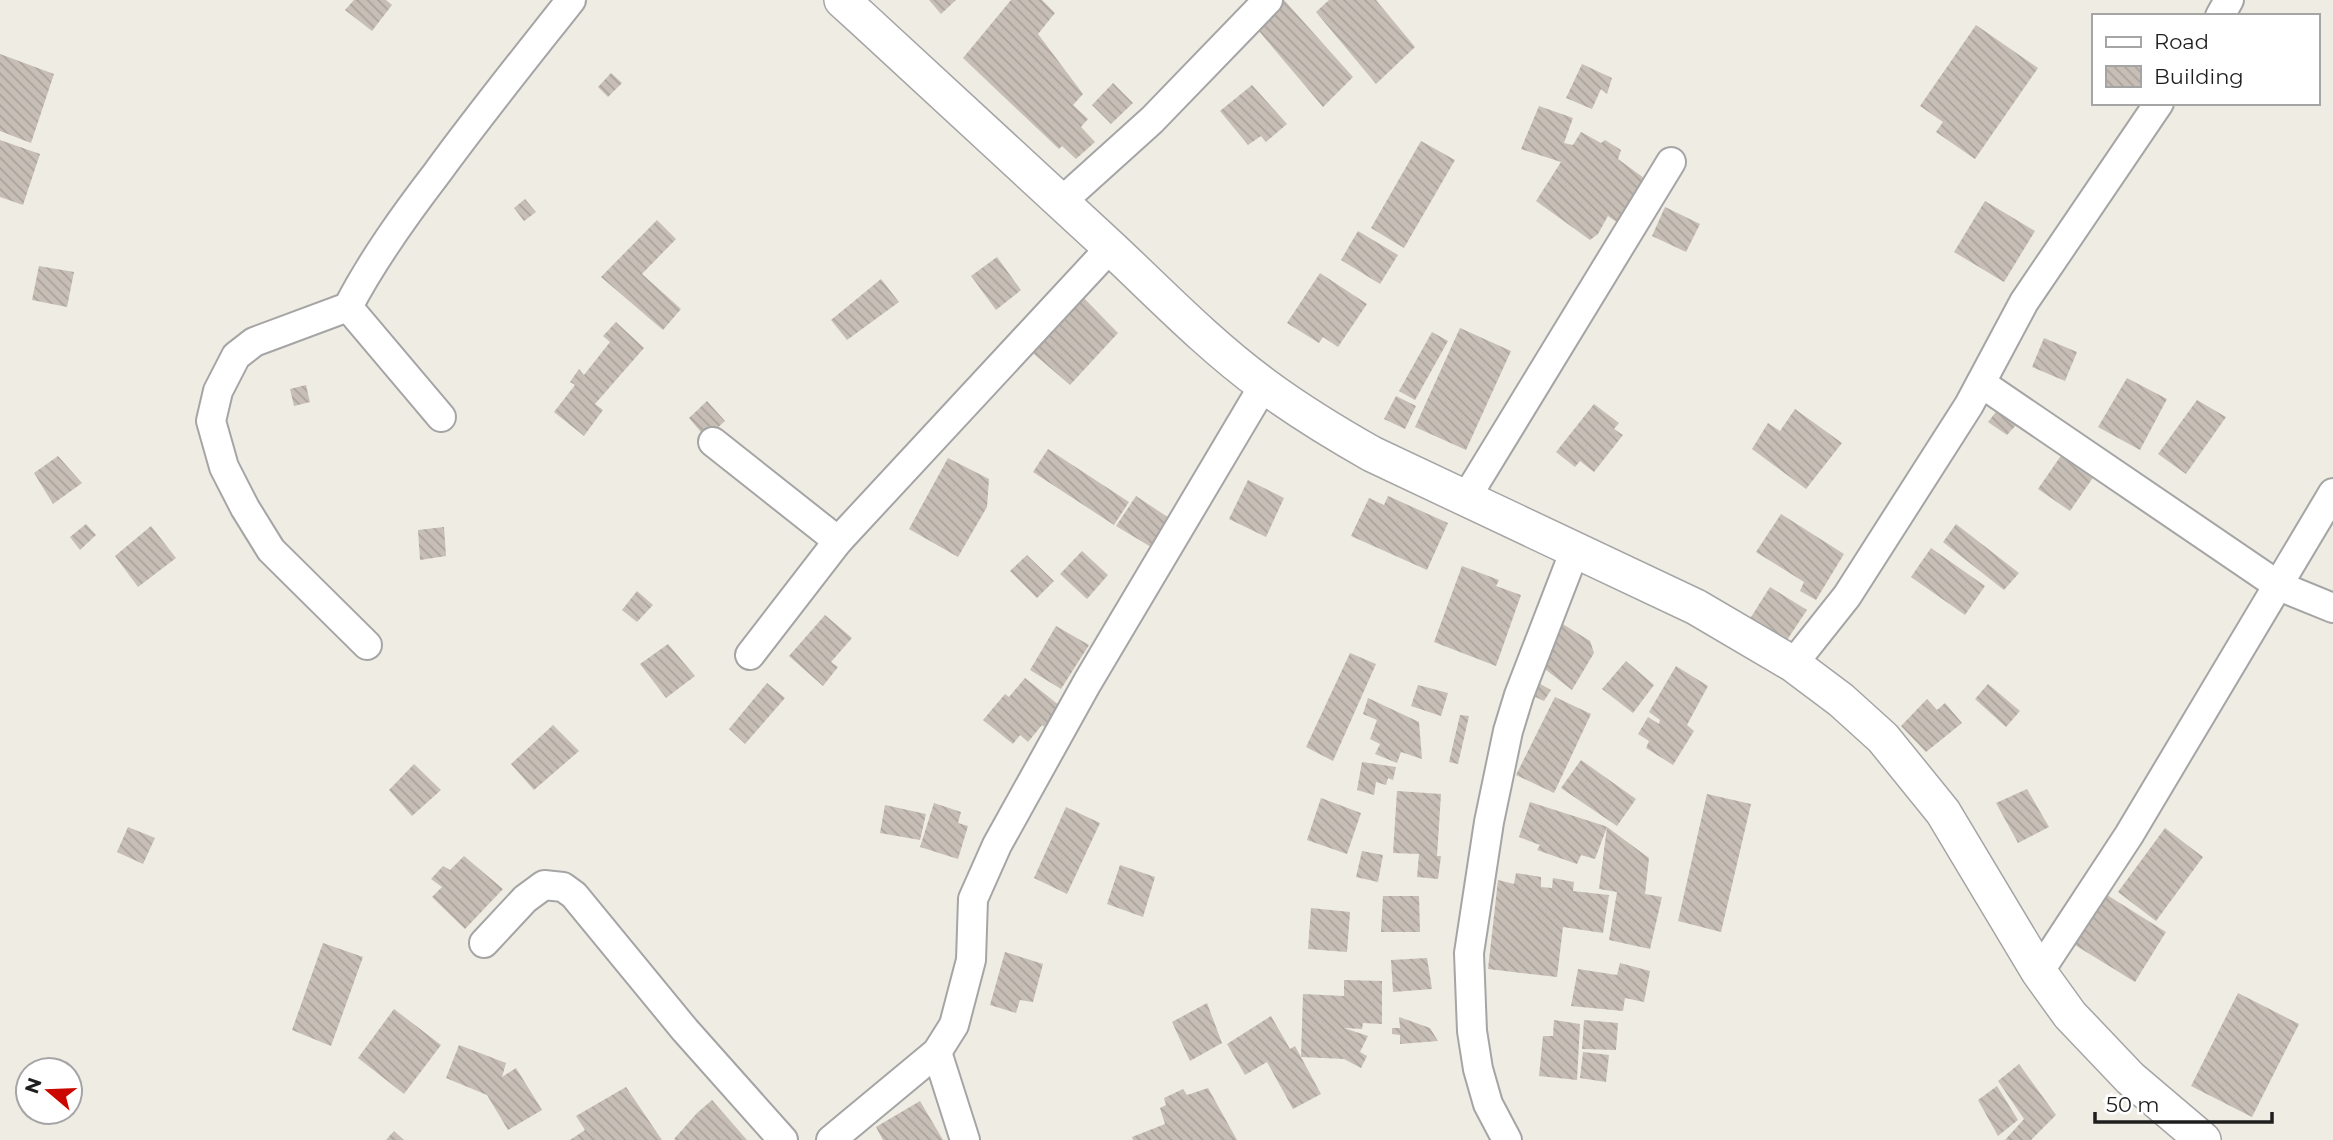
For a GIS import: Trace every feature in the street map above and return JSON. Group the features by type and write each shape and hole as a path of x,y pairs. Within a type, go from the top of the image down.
{"street":[{"path":"367,645 271,550 245,508 224,467 211,421 218,391 236,356 254,342 348,307 367,271 394,230 571,0"},
{"path":"842,0 942,90 1172,307 1264,385 1336,434 1382,459 1696,607 1793,664 1841,700 1884,738 1942,812 2039,972 2070,1015 2130,1079 2194,1137"},
{"path":"1060,203 1152,120 1268,0"},
{"path":"1793,664 1847,596 1981,383 2024,302 2158,105"},
{"path":"1466,498 1671,162"},
{"path":"750,655 838,541 1110,248"},
{"path":"348,307 441,417"},
{"path":"1981,383 2279,586 2333,608"},
{"path":"831,1140 937,1052 954,1025 971,960 973,900 997,845 1087,683 1264,385"},
{"path":"713,442 838,541"},
{"path":"2039,972 2129,835 2333,492"},
{"path":"1507,1140 1488,1104 1478,1069 1472,1031 1469,953 1489,822 1508,731 1519,695 1575,550"},
{"path":"484,943 535,892 544,886 563,887 574,895 685,1030 783,1140"},
{"path":"937,1052 965,1140"}],"building":[{"path":"354,0 386,0 392,5 372,31 345,10"},
{"path":"929,0 956,0 941,14"},
{"path":"1011,0 1042,0 1055,13 1038,34 1083,94 1073,105 1088,119 1081,127 1095,142 1076,159 1062,146 1059,149 963,58"},
{"path":"1278,0 1284,0 1353,77 1323,107 1253,24"},
{"path":"1329,0 1376,0 1415,47 1376,84 1316,12"},
{"path":"1976,25 2038,68 1975,159 1936,132 1943,122 1920,106"},
{"path":"0,54 54,74 31,143 0,131"},
{"path":"1582,64 1612,78 1607,94 1601,89 1592,109 1566,98"},
{"path":"611,73 622,83 608,97 598,87"},
{"path":"1113,83 1133,103 1111,124 1092,105"},
{"path":"1252,85 1287,124 1266,142 1261,136 1248,145 1220,111"},
{"path":"1539,106 1573,118 1564,143 1573,145 1581,132 1601,143 1605,140 1621,150 1618,159 1644,178 1618,223 1608,216 1598,234 1590,240 1536,201 1561,162 1521,149"},
{"path":"0,140 40,154 23,205 0,197"},
{"path":"1421,141 1455,160 1404,248 1371,228"},
{"path":"525,199 536,212 524,221 514,208"},
{"path":"1985,201 2035,231 2004,282 1954,252"},
{"path":"1665,207 1700,224 1686,252 1652,236"},
{"path":"657,220 676,239 642,274 681,309 663,330 601,277"},
{"path":"1358,231 1398,255 1380,284 1341,260"},
{"path":"997,257 1021,290 996,310 971,276"},
{"path":"39,266 74,272 67,307 32,300"},
{"path":"1320,273 1367,304 1338,347 1323,337 1319,343 1287,323"},
{"path":"881,279 899,302 847,340 831,320"},
{"path":"1076,290 1118,333 1070,385 1027,348"},
{"path":"616,322 644,348 595,404 603,410 584,436 554,412 575,385 570,382 579,369 584,375 610,342 603,336"},
{"path":"1460,328 1511,351 1466,450 1415,427"},
{"path":"1432,332 1448,341 1415,400 1399,391"},
{"path":"2044,338 2077,352 2065,381 2032,367"},
{"path":"2127,378 2167,399 2140,450 2098,427"},
{"path":"306,385 310,402 294,406 290,389"},
{"path":"1396,396 1416,406 1405,429 1384,419"},
{"path":"2197,400 2226,417 2186,474 2158,454"},
{"path":"707,401 725,421 706,438 689,418"},
{"path":"1594,404 1619,423 1614,429 1623,435 1594,472 1580,461 1575,467 1556,452"},
{"path":"1999,408 2018,423 2007,435 1988,422"},
{"path":"1795,409 1842,443 1806,489 1752,449 1768,423 1780,431"},
{"path":"2067,447 2099,469 2070,511 2038,489"},
{"path":"1048,449 1129,502 1114,525 1033,472"},
{"path":"58,456 82,483 53,504 34,473"},
{"path":"948,458 989,479 987,507 958,557 909,529"},
{"path":"1248,480 1284,498 1266,537 1229,519"},
{"path":"1136,496 1169,518 1151,547 1116,526"},
{"path":"1388,496 1448,523 1427,570 1351,536 1369,498 1384,505"},
{"path":"1781,514 1844,554 1816,600 1800,591 1804,582 1756,552"},
{"path":"86,524 96,535 80,550 70,537"},
{"path":"1956,524 2019,573 2004,590 1943,542"},
{"path":"151,526 176,558 138,587 115,556"},
{"path":"444,527 446,556 420,560 418,530"},
{"path":"1931,548 1985,586 1965,615 1911,577"},
{"path":"1082,551 1108,575 1087,599 1060,574"},
{"path":"1027,555 1054,581 1037,598 1010,571"},
{"path":"1462,566 1499,580 1496,586 1521,595 1496,666 1434,642"},
{"path":"1770,587 1807,610 1781,649 1746,625"},
{"path":"637,591 653,605 637,622 622,610"},
{"path":"825,615 852,638 831,662 838,667 823,686 789,656"},
{"path":"1558,621 1590,641 1594,653 1572,690 1541,666"},
{"path":"1056,626 1089,645 1061,689 1030,670"},
{"path":"668,644 695,676 666,698 640,664"},
{"path":"1350,653 1376,664 1333,761 1306,747"},
{"path":"1626,661 1654,685 1633,713 1602,689"},
{"path":"1676,666 1708,686 1687,725 1694,731 1673,765 1646,748 1649,741 1638,734 1648,717 1659,724 1660,720 1649,712"},
{"path":"1025,678 1060,706 1028,742 1020,735 1013,744 983,720 1005,694 1009,697"},
{"path":"1533,680 1551,690 1544,701 1525,692"},
{"path":"767,683 785,698 745,744 729,729"},
{"path":"1988,684 2020,711 2006,727 1975,699"},
{"path":"1418,685 1448,693 1441,716 1411,706"},
{"path":"1555,697 1591,714 1554,793 1516,775"},
{"path":"1368,698 1419,722 1422,759 1401,752 1397,763 1375,754 1380,744 1370,739 1377,720 1363,714"},
{"path":"1927,699 1937,710 1945,703 1962,723 1926,752 1901,726"},
{"path":"1460,715 1469,716 1458,764 1449,762"},
{"path":"553,725 579,751 534,790 511,764"},
{"path":"1581,760 1636,799 1617,826 1561,788"},
{"path":"1362,762 1396,767 1393,780 1388,778 1386,785 1376,782 1374,795 1357,790"},
{"path":"414,764 441,790 412,816 389,790"},
{"path":"2027,789 2049,827 2018,843 1996,803"},
{"path":"1397,791 1441,794 1437,856 1441,856 1438,879 1417,877 1419,854 1393,853"},
{"path":"1707,794 1751,804 1721,932 1678,921"},
{"path":"1321,798 1361,813 1347,854 1307,840"},
{"path":"1530,802 1607,827 1595,859 1581,855 1577,864 1537,850 1540,845 1519,837"},
{"path":"934,803 961,812 958,823 968,826 958,859 920,847"},
{"path":"885,805 926,814 920,840 880,833"},
{"path":"1066,807 1100,823 1067,894 1034,878"},
{"path":"128,827 155,838 143,864 117,852"},
{"path":"1607,827 1649,858 1645,894 1662,897 1650,949 1609,940 1617,892 1599,889"},
{"path":"2165,828 2203,857 2156,921 2118,892"},
{"path":"1362,851 1383,855 1378,882 1356,877"},
{"path":"464,856 503,889 465,929 432,897 442,887 431,879 443,866 450,870"},
{"path":"1120,865 1155,877 1143,917 1107,904"},
{"path":"1516,873 1541,877 1541,887 1552,888 1553,878 1574,882 1573,891 1609,895 1603,933 1563,927 1557,977 1488,969 1498,880 1514,884"},
{"path":"2107,895 2166,932 2135,982 2075,945"},
{"path":"1383,896 1419,896 1420,932 1381,932"},
{"path":"1311,908 1350,912 1347,952 1308,949"},
{"path":"323,943 363,957 331,1046 292,1030"},
{"path":"1005,952 1043,964 1033,1002 1020,1000 1016,1013 990,1005"},
{"path":"1427,958 1432,989 1393,992 1391,960"},
{"path":"1620,963 1650,971 1644,1002 1625,998 1623,1011 1571,1006 1578,969 1617,975"},
{"path":"1344,980 1382,981 1382,1024 1363,1023 1362,1029 1344,1028 1368,1036 1360,1052 1367,1056 1361,1068 1344,1059 1301,1057 1303,994 1344,996"},
{"path":"2238,993 2299,1024 2252,1117 2191,1086"},
{"path":"1207,1003 1222,1043 1190,1061 1172,1022"},
{"path":"394,1009 441,1045 404,1094 358,1058"},
{"path":"1271,1016 1290,1049 1295,1046 1321,1094 1293,1109 1267,1062 1245,1075 1227,1044"},
{"path":"1399,1017 1430,1028 1438,1041 1400,1044 1400,1035 1392,1034 1392,1028 1400,1028"},
{"path":"1554,1020 1580,1024 1577,1080 1539,1076 1543,1036 1553,1036"},
{"path":"1584,1020 1618,1023 1616,1050 1582,1049"},
{"path":"459,1045 506,1063 502,1077 516,1068 542,1110 508,1130 487,1095 446,1078"},
{"path":"1583,1052 1609,1055 1606,1082 1580,1078"},
{"path":"2019,1064 2056,1115 2031,1140 2005,1140 2024,1119 1998,1081"},
{"path":"1997,1086 2018,1120 1998,1136 1978,1100"},
{"path":"626,1087 662,1140 570,1140 585,1130 576,1116"},
{"path":"1208,1088 1237,1140 1133,1140 1132,1137 1165,1124 1160,1108 1166,1105 1164,1098 1183,1089 1187,1095"},
{"path":"712,1100 747,1140 675,1140 697,1113"},
{"path":"920,1101 943,1140 883,1140 876,1127"},
{"path":"394,1131 404,1140 386,1140"}]}
